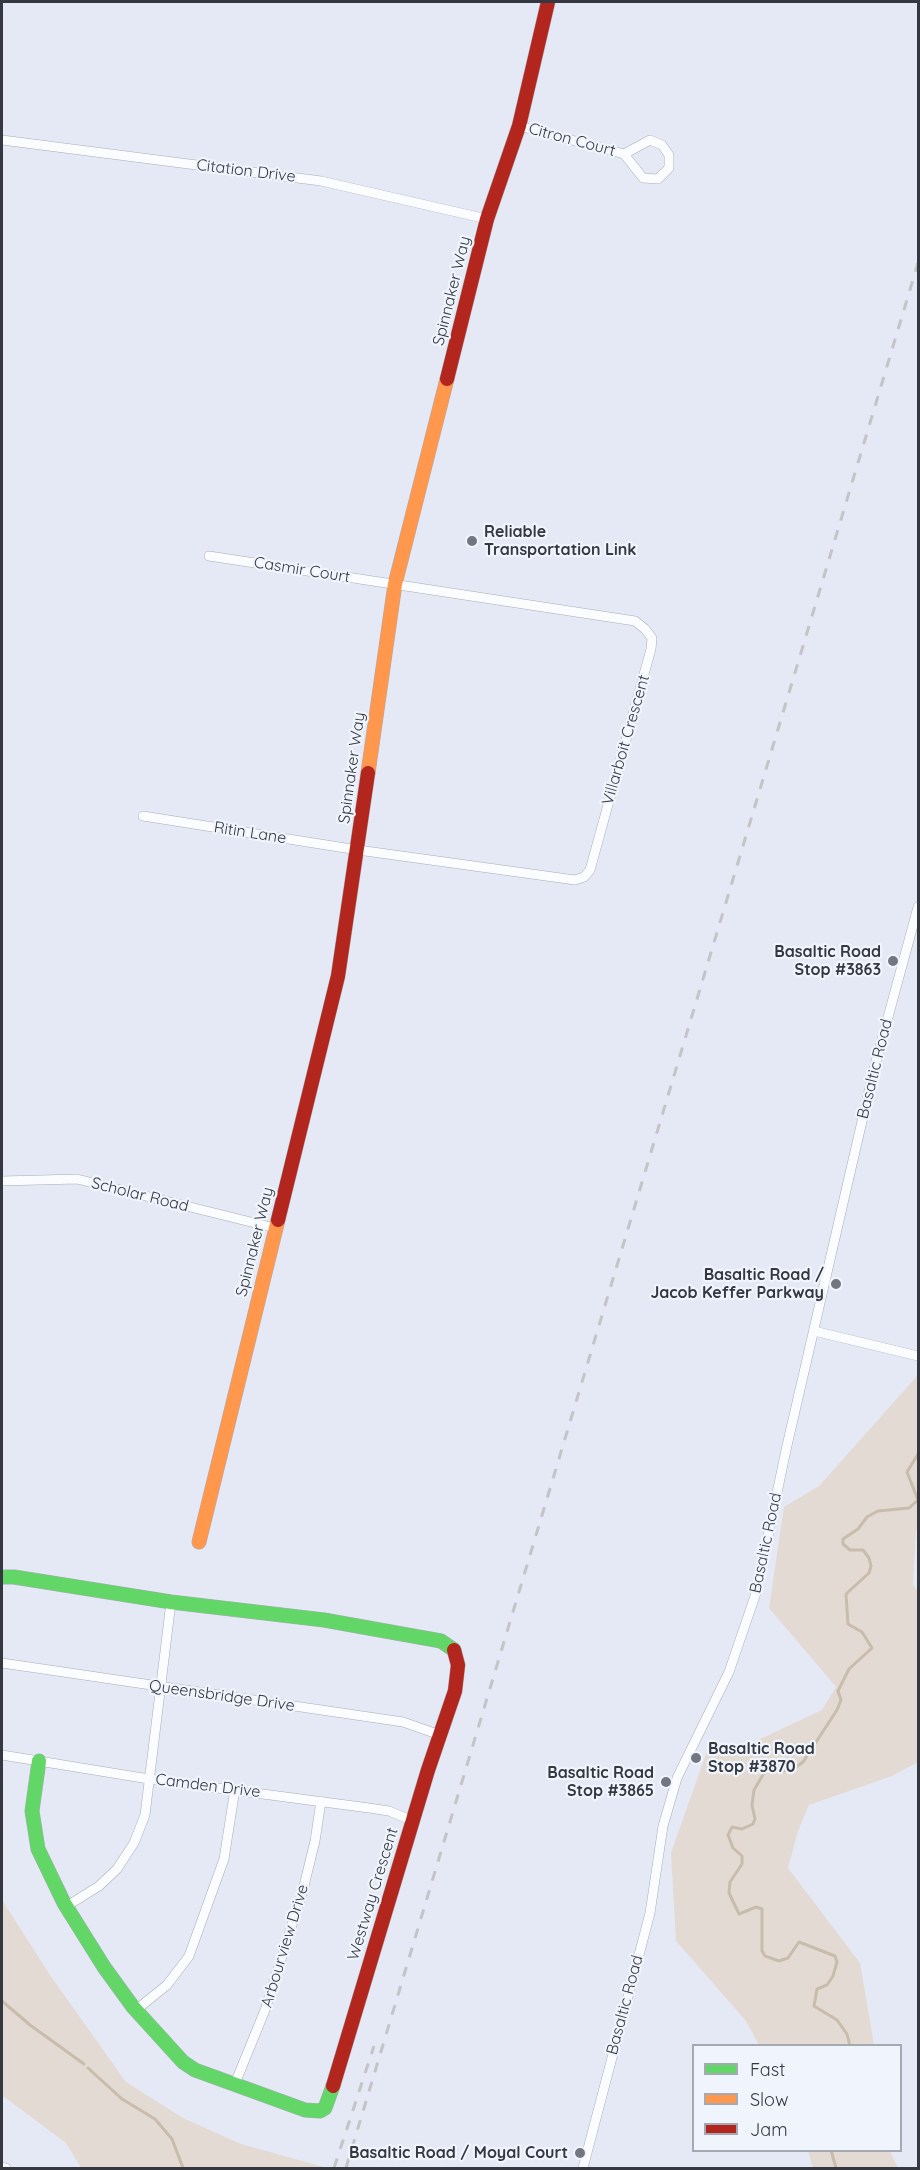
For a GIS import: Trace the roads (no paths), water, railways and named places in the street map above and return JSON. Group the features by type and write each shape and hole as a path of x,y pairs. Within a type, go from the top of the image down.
{"street":[{"name":"Spinnaker Way","path":"199,1542 338,976 358,850 394,584 487,219 519,126 548,2"},
{"name":"Citron Court","path":"519,126 624,154 643,177 658,179 669,168 669,155 662,145 650,140 624,154"},
{"name":"Citation Drive","path":"2,140 321,181 487,219"},
{"name":"Casmir Court","path":"209,556 394,584"},
{"name":"Villarboit Crescent","path":"358,850 564,880 584,877 590,870 651,649 652,638 635,621 394,584"},
{"name":"Ritin Lane","path":"143,816 358,850"},
{"name":"Basaltic Road","path":"583,2169 650,1913 663,1826 677,1778 729,1672 750,1613 875,1065 918,907"},
{"name":"Scholar Road","path":"2,1181 77,1179 275,1228"},
{"path":"814,1332 918,1356"},
{"name":"Westway Crescent","path":"2,1577 45,1581 171,1602 324,1620 441,1641 454,1650 458,1665 455,1691 326,2108 320,2111 305,2110 195,2070 183,2062 136,2010 104,1967 67,1906 38,1849 32,1811 39,1761"},
{"path":"67,1906 99,1886 117,1869 134,1843 145,1815 171,1602"},
{"name":"Queensbridge Drive","path":"2,1663 403,1722 440,1735"},
{"name":"Camden Drive","path":"2,1755 148,1779 389,1811 413,1821"},
{"path":"136,2010 167,1985 189,1956 224,1859 235,1789"},
{"name":"Arbourview Drive","path":"234,2086 265,2010 303,1890 315,1841 321,1801"},
{"path":"2,2167 6,2169"}],"waterway":[{"path":"850,2044 847,2034 837,2020 814,2006 817,1989 827,1985 833,1976 837,1962 835,1956 799,1942 788,1958 779,1961 765,1956 762,1951 762,1909 756,1907 739,1914 729,1893 730,1882 742,1864 742,1856 733,1848 728,1835 732,1827 742,1829 753,1824 755,1819 752,1805 754,1790 764,1773 772,1768 783,1771 792,1770 803,1762 837,1710 841,1700 838,1691 849,1669 872,1648 862,1632 848,1624 846,1594 869,1573 871,1566 869,1558 863,1550 850,1550 843,1544 843,1539 858,1529 867,1517 878,1511 909,1508 918,1500 907,1472 918,1454"},
{"path":"2,2001 30,2025 84,2064"},
{"path":"88,2068 122,2099 155,2119 172,2139 183,2168"},
{"path":"832,2152 836,2168"}],"railway":[{"path":"346,2168 918,263"},
{"path":"334,2168 374,2046"}],"place":[{"name":"Reliable Transportation Link","path":"472,541"},
{"name":"Basaltic Road Stop #3863","path":"893,961"},
{"name":"Basaltic Road / Jacob Keffer Parkway","path":"836,1284"},
{"name":"Basaltic Road Stop #3870","path":"696,1758"},
{"name":"Basaltic Road Stop #3865","path":"666,1782"},
{"name":"Basaltic Road / Moyal Court","path":"580,2153"}]}
